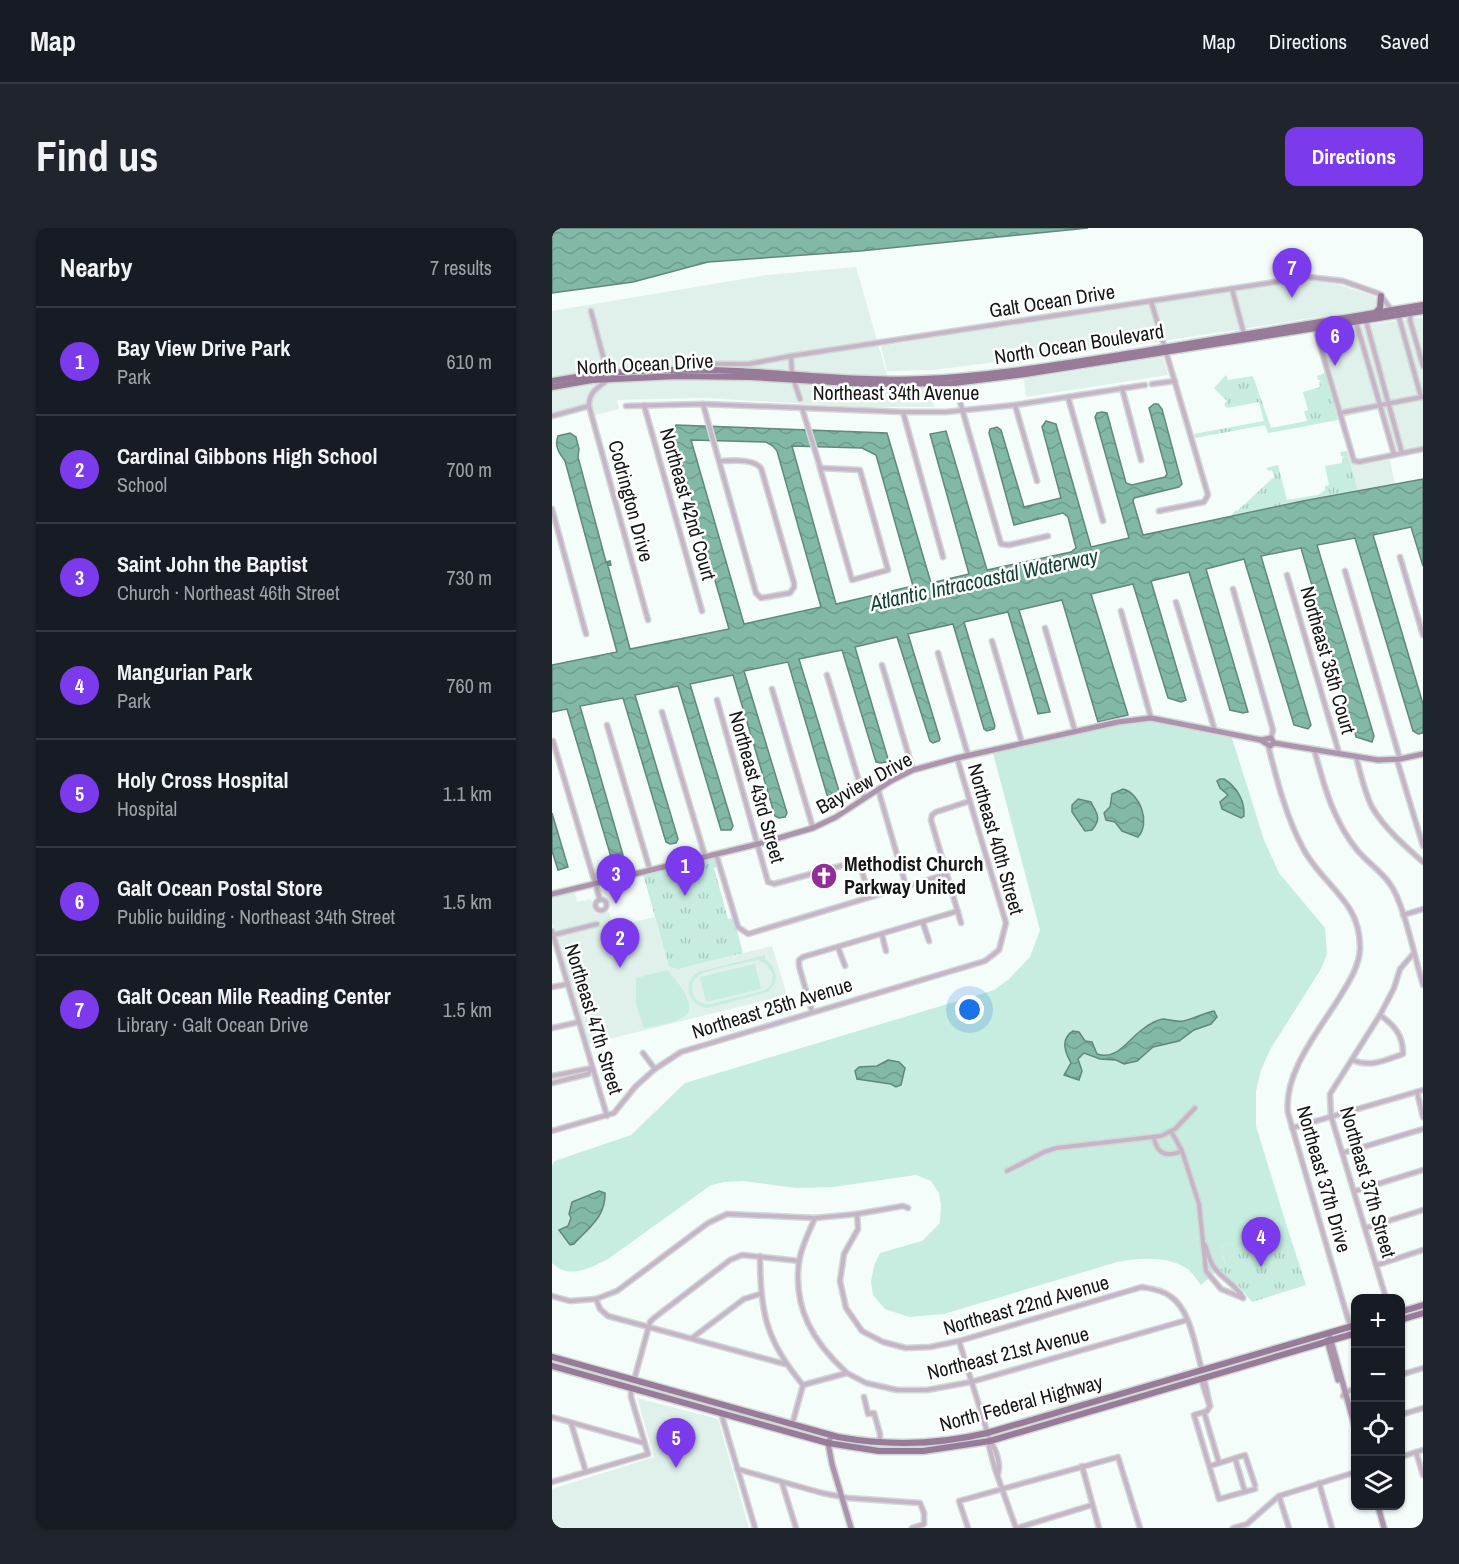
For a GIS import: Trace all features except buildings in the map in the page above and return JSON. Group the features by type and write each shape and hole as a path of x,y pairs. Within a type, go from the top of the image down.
{"main road":[{"path":"1375,313 1380,308 1381,296"},
{"name":"North Ocean Boulevard","path":"1408,310 1423,305"},
{"name":"North Ocean Boulevard","path":"1361,319 1391,310 1423,311"},
{"path":"1398,314 1408,310"},
{"name":"North Ocean Boulevard","path":"1164,350 1238,341 1398,314"},
{"name":"North Ocean Boulevard","path":"738,374 873,385 1020,375 1244,335 1314,327"},
{"path":"1238,341 1244,335"},
{"name":"North Ocean Drive","path":"552,381 700,370 738,374"},
{"name":"North Ocean Drive","path":"552,387 609,376 738,374"},
{"path":"1405,1311 1423,1305"},
{"path":"1405,1319 1423,1313"},
{"name":"North Federal Highway","path":"552,1357 832,1435 880,1443 912,1444 947,1441 987,1433 1351,1327"},
{"name":"North Federal Highway","path":"552,1366 828,1443 865,1449 912,1452 949,1449 990,1441 1351,1334"},
{"path":"1227,1371 1231,1366 1261,1358 1264,1352"},
{"path":"574,1372 585,1366"},
{"path":"1193,1381 1202,1370"},
{"path":"615,1383 634,1380"},
{"path":"631,1388 649,1384"},
{"path":"1140,1397 1150,1386"},
{"path":"1048,1424 1053,1414"},
{"path":"780,1430 792,1425"}],"street":[{"name":"Galt Ocean Drive","path":"700,370 720,364 749,364 1308,278 1343,281 1381,296"},
{"path":"1232,289 1244,335"},
{"path":"1340,413 1422,397 1398,314 1391,310 1381,296"},
{"path":"1151,301 1208,495 1204,502 1159,512"},
{"path":"1408,310 1423,366"},
{"path":"552,416 589,406 593,391 609,376 591,311"},
{"path":"1361,319 1402,453"},
{"path":"1361,319 1394,454"},
{"path":"1314,327 1354,461 1423,450"},
{"path":"792,366 800,355"},
{"path":"791,356 793,377 800,399"},
{"path":"953,380 1001,544 1009,545 1048,536"},
{"path":"586,381 591,384 593,391"},
{"path":"1152,384 1175,381"},
{"name":"Northeast 34th Avenue","path":"626,406 703,404 903,412 961,410 1016,405 1145,385"},
{"path":"1122,388 1141,460"},
{"path":"1068,397 1103,521"},
{"path":"703,404 756,593 762,598 790,593 794,587 793,579 761,468 752,462 719,461"},
{"name":"Northeast 42nd Court","path":"644,405 702,611"},
{"path":"1016,405 1037,481"},
{"name":"Codrington Drive","path":"589,406 648,620"},
{"path":"802,408 852,580 888,570 860,470 820,468"},
{"path":"903,412 943,557"},
{"path":"552,509 586,634"},
{"path":"1400,557 1423,635"},
{"path":"1345,571 1423,846"},
{"name":"Northeast 35th Court","path":"1287,575 1339,753"},
{"name":"Northeast 37th Drive","path":"1233,589 1273,730 1269,742 1283,800 1305,852 1321,876 1346,901 1360,933 1360,952 1354,975 1303,1056 1289,1083 1286,1100 1351,1319"},
{"path":"1176,602 1215,731"},
{"path":"1121,611 1151,718"},
{"path":"1045,628 1075,731"},
{"path":"992,640 1022,743"},
{"name":"Northeast 40th Street","path":"938,653 968,755"},
{"path":"882,665 913,770"},
{"path":"827,675 864,798"},
{"path":"772,689 813,828"},
{"name":"Northeast 43rd Street","path":"717,700 768,882 774,885 857,862 870,897"},
{"path":"662,712 705,856"},
{"name":"Bayview Drive","path":"553,893 758,844 813,828 836,817 878,789 913,770 968,755 1138,718 1151,718 1269,742 1378,760 1399,760 1423,754"},
{"path":"607,725 650,870"},
{"path":"553,741 600,900"},
{"path":"1314,749 1328,801 1343,832 1391,885 1403,915 1423,985"},
{"path":"1356,757 1366,791 1380,819 1388,830 1423,862"},
{"name":"Northeast 40th Street","path":"957,758 1006,924 1005,929"},
{"path":"878,789 906,886"},
{"path":"962,923 931,820 932,815 936,812 970,801"},
{"path":"716,854 738,927 748,934 948,874"},
{"path":"1403,915 1423,909"},
{"path":"812,1012 799,960 802,957 958,911"},
{"path":"923,922 929,941"},
{"path":"553,933 597,924"},
{"name":"Northeast 25th Avenue","path":"552,1131 607,1116 619,1109 635,1087 655,1069 681,1052 985,961 999,950 1005,929"},
{"name":"Northeast 47th Street","path":"553,933 554,946 568,984 607,1116"},
{"path":"882,935 886,951"},
{"path":"838,947 844,966"},
{"name":"Northeast 37th Street","path":"1385,1294 1331,1116 1329,1094 1380,1015 1394,988 1400,969 1413,954"},
{"path":"552,987 568,984"},
{"path":"1352,1060 1363,1065 1370,1065 1403,1054 1403,1043 1394,1024 1380,1015"},
{"path":"552,1028 579,1022"},
{"path":"643,1053 655,1069"},
{"path":"552,1076 593,1068"},
{"path":"552,1083 588,1074 593,1068"},
{"path":"1293,1128 1423,1090"},
{"path":"1417,1092 1423,1117"},
{"path":"1007,1172 1056,1148 1154,1138 1171,1131 1195,1108"},
{"path":"1343,1153 1423,1129"},
{"path":"1171,1131 1182,1151 1199,1204 1205,1244 1211,1264 1221,1276 1234,1285 1243,1298 1226,1293 1215,1284 1206,1271 1205,1244"},
{"path":"1154,1138 1157,1149 1163,1154 1171,1155 1182,1151"},
{"path":"1354,1191 1423,1170"},
{"path":"552,1296 570,1301 596,1299 617,1291 708,1223 727,1214 815,1218 903,1206 908,1208"},
{"path":"1366,1228 1423,1210"},
{"name":"Northeast 22nd Avenue","path":"857,1214 858,1229 844,1254 840,1281 846,1308 862,1331 883,1342 906,1348 930,1347 959,1341 1142,1287 1158,1290 1170,1296 1180,1308 1187,1320 1202,1370"},
{"path":"815,1218 799,1261 800,1298 810,1330 832,1359 847,1373"},
{"path":"1377,1265 1423,1250"},
{"path":"634,1380 649,1327 654,1318 730,1260 742,1255 799,1261"},
{"path":"760,1256 760,1294 765,1319 785,1364 803,1385"},
{"path":"1215,1284 1221,1276"},
{"path":"692,1338 744,1299 760,1294"},
{"path":"596,1299 603,1314 785,1364"},
{"name":"Northeast 21st Avenue","path":"847,1373 866,1383 897,1390 927,1390 970,1382 1187,1320"},
{"path":"1327,1333 1351,1416"},
{"path":"959,1341 990,1441 989,1446 1016,1528 1092,1504"},
{"path":"1405,1374 1423,1368"},
{"path":"803,1385 847,1373"},
{"path":"1202,1378 1210,1406 1204,1412 1194,1415 1219,1499 1255,1487 1246,1456 1210,1466"},
{"path":"792,1425 803,1385"},
{"path":"552,1482 648,1454 631,1388"},
{"path":"1344,1394 1351,1391"},
{"path":"864,1397 868,1414 874,1413 880,1443"},
{"path":"1405,1414 1423,1408"},
{"path":"1204,1412 1219,1463"},
{"path":"721,1413 755,1528"},
{"path":"552,1417 645,1443"},
{"path":"571,1423 586,1472"},
{"path":"832,1435 828,1443 850,1528"},
{"path":"912,1444 912,1452"},
{"path":"1404,1456 1423,1450"},
{"path":"1416,1452 1423,1475"},
{"path":"968,1528 960,1501 1118,1457 1140,1528"},
{"path":"1235,1458 1245,1492"},
{"path":"1082,1466 1099,1528"},
{"path":"737,1469 822,1493 920,1503 924,1513 924,1524 912,1528"},
{"path":"1233,1528 1247,1526 1279,1496 1351,1474"},
{"path":"782,1482 796,1528"},
{"path":"1319,1484 1332,1528"},
{"path":"1279,1496 1289,1528"},
{"path":"1379,1510 1384,1528"}],"shaded area":[{"path":"856,267 887,375 850,375 855,391 855,388 929,388 934,407 860,407 704,398 617,400 619,409 595,415 592,405 586,404 552,414 552,311 767,275"},
{"path":"1308,280 1340,285 1374,296 1378,298 1379,305 1376,308 1157,342 933,370 887,371 881,346"},
{"path":"1423,317 1423,446 1391,451 1380,409 1344,417 1320,332"},
{"path":"1163,357 1168,375 1026,397 1024,379"},
{"path":"1390,460 1395,484 1358,491 1350,461 1357,466"},
{"path":"574,890 577,902 591,899 596,914 609,912 612,924 655,917 669,967 679,969 772,946 787,995 589,1044 552,923 552,896"},
{"path":"637,1398 718,1419 749,1528 552,1528 552,1489 654,1457"}],"green space":[{"path":"1325,373 1338,420 1268,433 1265,425 1195,438 1194,434 1264,421 1259,402 1227,408 1224,405 1227,401 1214,388 1226,375 1228,380 1253,376 1271,428 1307,421 1304,412 1308,410 1303,392 1320,387 1321,380 1318,380 1317,376"},
{"path":"1347,451 1358,491 1233,516 1236,510 1274,477 1272,470 1269,471 1266,468 1278,465 1287,500 1318,495 1325,490 1325,486 1329,485 1325,466 1342,463 1342,458 1345,457 1341,456 1340,452"},
{"path":"1135,722 1151,722 1232,738 1264,840 1279,873 1325,928 1327,954 1321,969 1271,1048 1261,1070 1256,1091 1256,1126 1287,1227 1221,1246 1225,1264 1201,1285 1189,1270 1181,1265 1163,1260 1135,1259 1117,1262 944,1314 909,1317 885,1309 873,1295 871,1282 874,1266 880,1253 922,1241 940,1223 939,1193 931,1181 916,1175 834,1187 796,1188 744,1181 711,1185 608,1259 594,1266 572,1272 565,1271 552,1263 552,1165 555,1161 631,1135 685,1083 994,990 1009,979 1030,957 1040,930 993,753"},
{"path":"711,857 716,860 718,866 714,868 728,919 734,918 743,953 679,969 669,967 643,874"},
{"path":"765,955 765,959 772,965 776,976 775,983 768,992 708,1008 696,1003 689,993 690,982 698,972","holes":["758,960 766,964 773,974 771,985 764,991 710,1004 695,999 693,983 703,973"]},
{"path":"755,964 761,989 706,1002 700,977"},
{"path":"667,970 686,995 689,1009 680,1019 644,1028 636,1004 636,978"},
{"path":"1287,1227 1306,1285 1252,1302 1238,1285 1218,1271 1225,1263 1221,1246"}],"water":[{"path":"552,228 1088,228 860,251 708,262 633,282 552,293"},
{"name":"Atlantic Intracoastal Waterway","path":"1158,404 1162,409 1182,484 1179,487 1134,498 1143,535 1303,501 1423,479 1423,566 1411,527 1373,535 1423,704 1423,733 1418,734 1413,731 1355,538 1317,545 1374,736 1372,742 1356,737 1301,548 1261,556 1311,725 1308,729 1294,725 1244,559 1206,569 1248,712 1230,710 1189,572 1151,581 1186,700 1181,702 1168,698 1133,584 1091,594 1128,715 1098,722 1062,600 1019,610 1050,712 1038,714 1008,612 964,622 995,726 994,729 987,731 984,729 953,624 908,634 940,739 933,743 930,741 897,637 855,647 888,759 886,762 876,762 842,650 799,659 839,791 837,795 831,797 827,795 788,662 744,671 787,813 785,817 775,816 733,675 690,684 733,826 731,830 721,830 678,686 635,695 678,839 676,843 666,842 623,698 580,706 623,855 611,857 567,709 552,712 552,665 617,652 565,461 557,446 558,436 570,433 576,437 578,457 606,562 610,561 611,565 608,566 630,649 729,629 672,431 676,425 887,433 931,583 969,574 930,434 946,431 987,570 1071,552 1076,548 1068,517 1063,513 1014,525 989,433 990,429 997,427 1001,430 1024,507 1061,498 1042,427 1046,421 1056,424 1091,547 1129,538 1095,417 1097,413 1107,413 1126,483 1132,485 1165,477 1167,474 1149,408","holes":["691,440 766,442 777,451 821,607 744,624","792,446 862,448 876,455 913,586 836,604"]},
{"path":"1220,779 1229,782 1239,795 1244,810 1244,816 1241,818 1222,809 1220,802 1228,795 1220,788 1217,781"},
{"path":"1123,789 1134,796 1142,809 1144,824 1138,837 1122,831 1115,822 1106,820 1104,813 1110,807 1112,794"},
{"path":"1078,799 1091,802 1097,813 1098,819 1092,830 1085,831 1072,812 1072,805"},
{"path":"552,813 568,867 558,870 552,851"},
{"path":"1214,1011 1217,1017 1211,1024 1194,1030 1179,1041 1153,1047 1137,1061 1124,1064 1084,1053 1078,1059 1082,1071 1079,1080 1064,1075 1071,1063 1065,1042 1073,1031 1079,1032 1085,1041 1092,1042 1097,1054 1104,1055 1117,1052 1138,1033 1156,1021 1164,1019 1183,1021"},
{"path":"888,1060 899,1062 905,1068 901,1085 896,1087 891,1084 857,1079 855,1071 859,1067 877,1066"},
{"path":"599,1191 605,1193 603,1209 590,1227 574,1244 570,1245 559,1230 568,1226 572,1202"}],"place":[{"name":"Galt Ocean Mile Reading Center","path":"1292,298"},
{"name":"Galt Ocean Postal Store","path":"1335,366"},
{"name":"Methodist Church Parkway United","path":"824,876"},
{"name":"Bay View Drive Park","path":"685,896"},
{"name":"Saint John the Baptist","path":"616,904"},
{"name":"Cardinal Gibbons High School","path":"620,968"},
{"name":"Mangurian Park","path":"1261,1267"},
{"name":"Holy Cross Hospital","path":"676,1468"}]}
